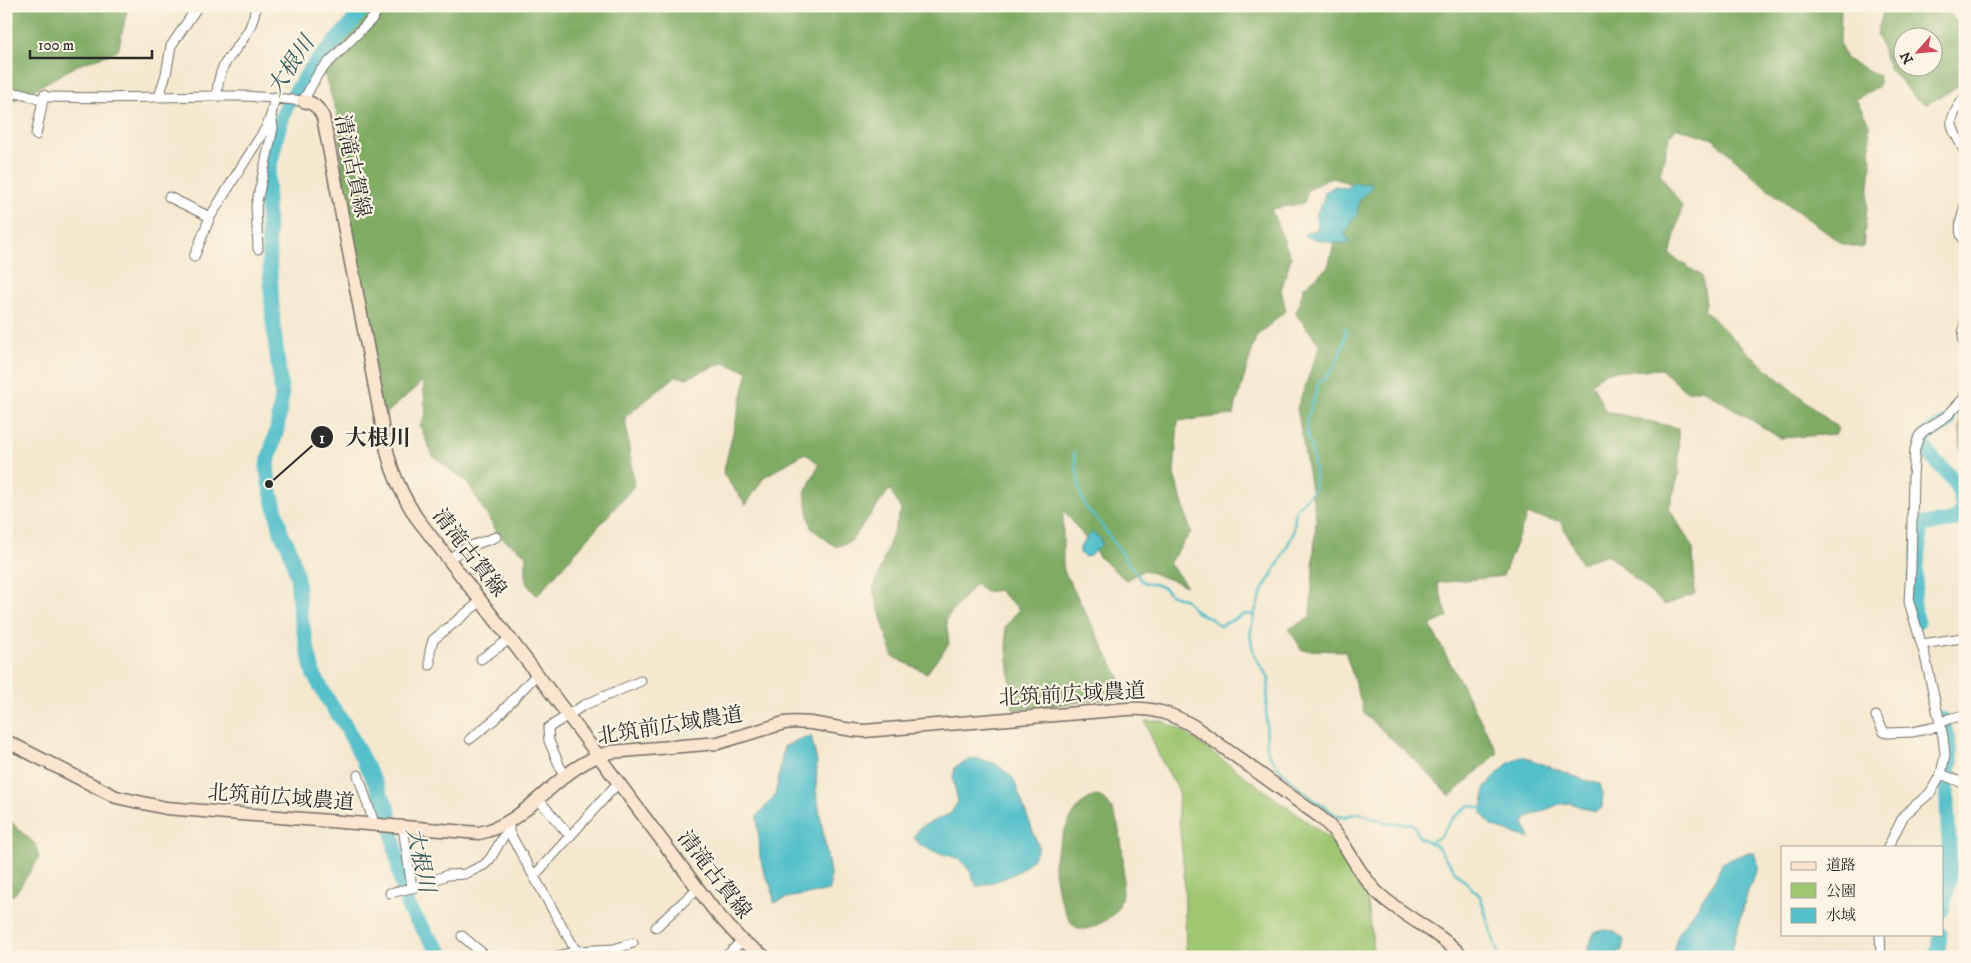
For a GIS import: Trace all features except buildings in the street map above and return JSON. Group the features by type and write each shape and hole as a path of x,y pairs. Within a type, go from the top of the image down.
{"street":[{"path":"159,97 166,74 171,46 198,6"},
{"path":"217,96 225,61 250,29 257,6"},
{"path":"6,93 45,97 217,96 275,97 303,100 320,72 368,23 379,6"},
{"path":"1965,96 1956,108 1950,123 1955,136 1965,152"},
{"path":"36,135 45,97"},
{"path":"194,257 210,217 267,126 275,97"},
{"name":"清滝古賀線","path":"303,100 318,107 323,117 380,413 385,450 404,498 416,517 537,674 697,888 742,941 765,957"},
{"path":"258,249 256,206 273,128 271,115"},
{"path":"169,197 210,217"},
{"path":"1965,205 1961,220 1961,237 1965,242"},
{"path":"1965,322 1963,336 1965,349"},
{"path":"1888,846 1904,815 1930,793 1941,774 1945,755 1922,644 1909,602 1915,449 1919,436 1948,415 1964,398 1965,394"},
{"path":"449,559 465,548 496,537"},
{"path":"430,666 430,651 434,640 481,601"},
{"path":"1922,644 1962,638"},
{"path":"481,659 510,639"},
{"path":"470,739 495,719 537,674"},
{"path":"564,776 549,741 548,728 584,705 641,681"},
{"name":"北筑前広域農道","path":"6,742 116,797 132,802 194,811 479,833 509,827 538,799 580,764 597,755 611,752 718,743 795,721 846,730 864,731 1126,708 1156,710 1180,718 1195,727 1325,821 1339,834 1363,874 1379,894 1445,939 1463,957"},
{"path":"1876,716 1884,732 1912,732 1940,725 1948,718 1965,714"},
{"path":"1941,774 1965,784"},
{"path":"358,776 375,826"},
{"path":"534,876 569,835 618,783"},
{"path":"538,799 569,835"},
{"path":"390,893 412,888 447,875 465,874 484,865 490,859 509,827 576,951"},
{"path":"400,828 412,888"},
{"path":"656,927 697,888"},
{"path":"462,936 487,957"},
{"path":"1880,936 1881,957"},
{"path":"725,957 742,941"},
{"path":"554,957 576,951 614,949 633,943"}],"green space":[{"path":"6,6 128,6 118,51 78,65 15,100 6,101"},
{"path":"370,6 1841,6 1840,44 1846,59 1879,76 1879,86 1856,99 1869,124 1871,165 1863,248 1842,244 1770,191 1713,139 1678,128 1670,134 1660,174 1682,206 1670,255 1702,276 1706,303 1704,310 1748,353 1838,428 1836,434 1780,438 1702,389 1687,392 1661,369 1605,372 1592,383 1605,411 1678,428 1679,474 1669,508 1693,548 1695,594 1665,605 1607,554 1581,563 1560,521 1527,515 1503,576 1437,583 1448,617 1430,625 1498,753 1450,796 1414,759 1365,715 1345,651 1302,650 1289,629 1310,618 1316,518 1297,408 1320,345 1296,314 1304,287 1328,267 1345,204 1354,185 1331,177 1308,190 1304,203 1271,209 1291,258 1281,290 1286,310 1256,337 1233,415 1178,421 1174,474 1191,532 1169,563 1187,586 1144,570 1126,580 1100,558 1063,509 1063,569 1123,685 1120,697 1013,710 1005,627 1019,609 998,590 985,592 976,583 946,619 949,644 927,673 893,657 873,590 901,510 890,489 851,541 836,547 811,528 805,493 819,464 805,453 764,477 746,505 723,474 748,371 723,363 686,378 676,376 625,417 634,486 537,596 526,583 526,554 499,536 468,483 433,456 420,426 426,414 423,381 379,420 342,181 339,120 321,64"},
{"path":"1885,6 1942,6 1965,31 1965,79 1959,86 1927,104 1915,98 1898,78 1944,78 1944,28 1894,28 1894,74 1889,68 1877,34"},
{"path":"1965,369 1965,458 1961,448 1958,393"},
{"path":"1145,721 1162,721 1183,731 1332,840 1367,895 1373,943 1372,957 1186,957 1184,871 1178,810 1179,791 1160,758"},
{"path":"1096,796 1106,801 1113,812 1119,828 1122,847 1123,884 1121,899 1115,913 1099,924 1081,929 1073,924 1063,906 1056,881 1054,862 1064,832 1074,813 1085,801"},
{"path":"6,816 35,844 39,858 15,894 6,897"}],"water":[{"path":"1354,182 1363,184 1368,182 1372,186 1360,198 1356,218 1351,220 1345,234 1350,242 1334,243 1304,236 1307,232 1317,230 1318,222 1315,217 1324,199 1325,192 1335,186 1346,188"},
{"path":"1092,532 1100,538 1102,544 1090,556 1084,557 1080,553 1080,547"},
{"path":"811,736 817,762 816,791 830,873 830,890 788,898 774,903 772,888 764,873 760,856 757,816 775,796 784,747"},
{"path":"1522,756 1584,780 1600,784 1603,793 1602,808 1595,812 1570,803 1560,804 1528,817 1524,823 1530,839 1492,826 1482,814 1485,787 1506,765"},
{"path":"974,758 995,763 1013,778 1039,848 1034,857 1021,870 977,887 970,871 960,859 930,850 919,844 914,837 920,827 950,814 958,802 953,779 955,767"},
{"path":"1746,853 1754,853 1759,867 1749,887 1730,957 1672,957 1678,933 1714,882 1722,863"},
{"path":"1603,930 1614,931 1624,940 1622,950 1612,957 1585,957 1594,933"}],"waterway":[{"name":"大根川","path":"364,6 351,24 313,66 287,104 278,131 268,174 267,205 273,323 282,396 277,429 267,466 269,484 282,535 289,547 297,577 300,614 313,673 331,705 344,723 388,808 401,881 408,907 429,938 445,957"},
{"path":"1346,328 1344,342 1337,362 1327,377 1319,382 1307,420 1307,437 1311,446 1315,472 1314,490 1296,509 1293,534 1263,589 1254,615 1250,635 1254,655 1269,679 1266,707 1267,751 1289,779 1338,816 1343,817 1358,813 1391,824 1412,823 1420,838 1436,845 1457,874 1480,896 1499,957"},
{"path":"1948,422 1965,405"},
{"path":"1918,622 1913,606 1921,524 1942,523 1956,519 1963,507 1960,493 1955,483 1929,454 1923,442 1926,435 1948,422"},
{"path":"1074,452 1080,491 1085,506 1099,522 1141,580 1146,584 1154,584 1164,588 1170,594 1186,600 1196,612 1210,618 1220,626 1245,614 1254,615"},
{"path":"1942,719 1951,761 1947,781 1950,871 1944,903"},
{"path":"1428,843 1440,837 1452,819 1470,805 1484,809"},
{"path":"1937,957 1940,936"}],"place":[{"name":"大根川","path":"269,484"}]}
